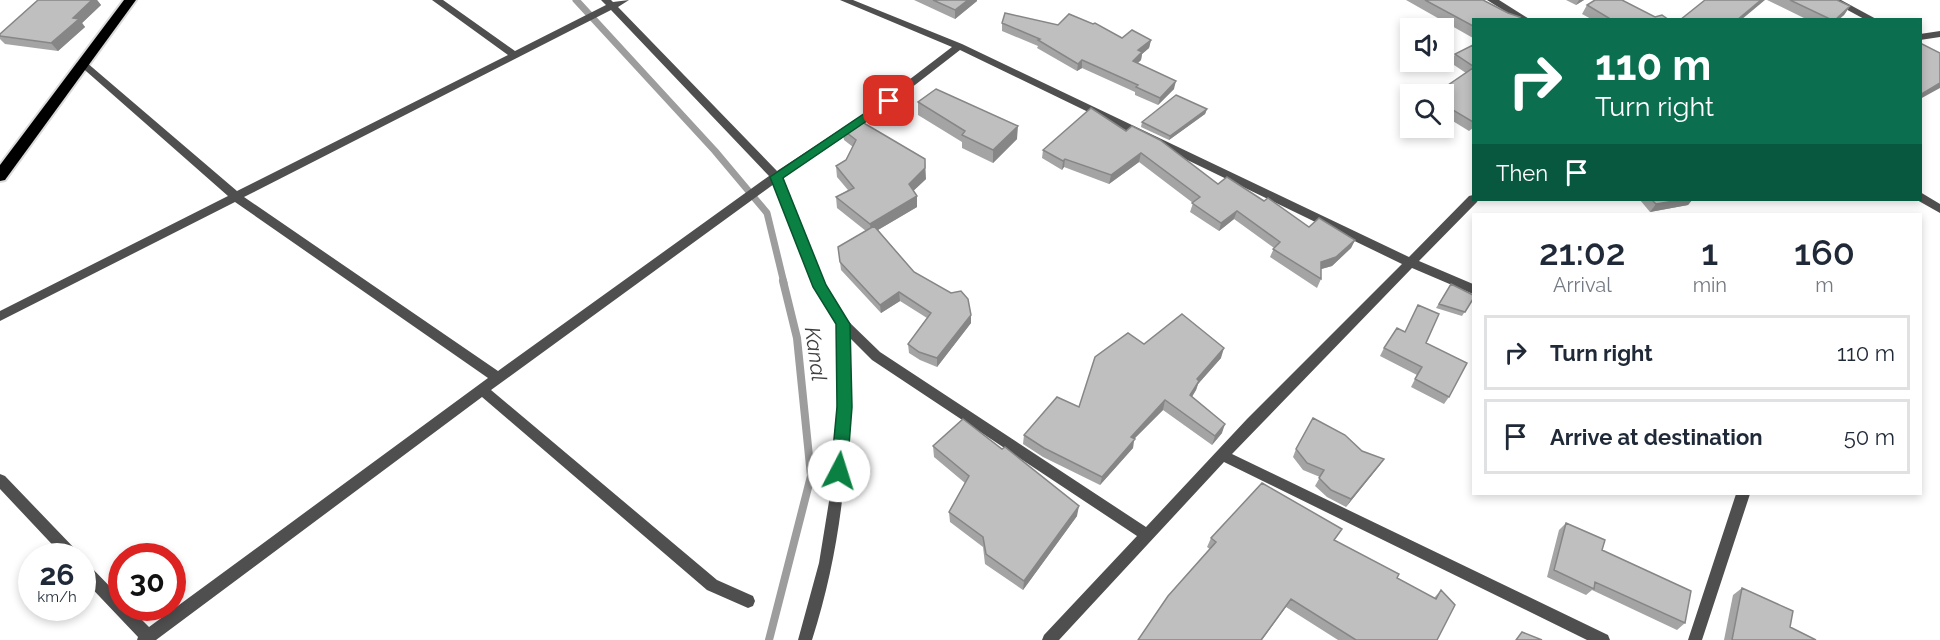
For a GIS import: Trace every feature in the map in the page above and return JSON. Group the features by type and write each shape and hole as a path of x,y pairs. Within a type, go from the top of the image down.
{"highway":[{"path":"0,176 130,0"}],"street":[{"path":"437,0 514,55"},
{"path":"0,316 598,13 609,3 624,0"},
{"path":"845,0 959,46 1411,263 1472,289"},
{"path":"1492,0 1524,18"},
{"path":"1834,0 1870,18"},
{"path":"609,3 776,177 820,287 843,324 876,356 1148,536"},
{"path":"1922,37 1940,34"},
{"path":"96,584 146,639 498,378 776,177 871,114 959,46"},
{"path":"83,64 236,197 498,378"},
{"path":"1922,197 1940,209"},
{"path":"1049,640 1224,456 1252,423 1472,200"},
{"path":"805,640 813,618 835,514 845,407 843,324"},
{"path":"483,391 712,585 748,601"},
{"path":"1224,456 1603,640"},
{"path":"0,480 60,543"},
{"path":"1695,640 1743,495"}],"building":[{"path":"38,0 92,0 73,18 79,19 51,43 0,36"},
{"path":"933,0 968,0 955,10"},
{"path":"1425,0 1483,0 1520,17 1472,18 1472,25"},
{"path":"1595,0 1622,0 1655,17 1662,15 1666,18 1609,18 1587,5"},
{"path":"1705,0 1761,0 1739,18 1682,18"},
{"path":"1790,0 1837,0 1850,6 1837,18 1828,18"},
{"path":"1005,13 1058,25 1069,14 1095,23 1122,38 1132,30 1151,40 1138,50 1142,52 1133,61 1176,81 1160,98 1136,87 1138,85 1082,60 1078,64 1038,40 1040,39 1002,23"},
{"path":"1922,44 1940,53 1940,83 1922,94"},
{"path":"1472,46 1472,65 1455,54"},
{"path":"1472,69 1472,121 1454,111 1454,84 1450,84"},
{"path":"936,89 1018,126 993,150 962,135 965,131 918,102"},
{"path":"1176,95 1207,109 1170,136 1142,122"},
{"path":"1091,108 1126,131 1132,126 1160,140 1218,184 1227,177 1264,201 1268,198 1309,227 1319,218 1355,240 1336,257 1321,262 1321,279 1273,249 1280,242 1237,211 1221,223 1192,203 1200,197 1141,153 1111,175 1065,159 1063,161 1043,150"},
{"path":"857,119 925,159 925,168 909,184 917,196 870,224 836,197 854,188 836,166 846,160 856,140 842,129"},
{"path":"1653,201 1674,201 1656,204"},
{"path":"874,226 914,272 951,293 961,291 968,299 971,315 937,358 919,352 908,344 931,313 899,292 880,305 840,262 838,247"},
{"path":"1451,284 1472,294 1472,301 1465,312 1439,304"},
{"path":"1418,305 1439,314 1426,343 1467,363 1449,397 1415,379 1422,367 1384,348 1397,328 1405,332"},
{"path":"1182,314 1224,348 1197,379 1199,381 1190,395 1225,424 1215,436 1165,400 1131,437 1135,439 1102,477 1044,448 1024,435 1057,397 1079,407 1095,357 1128,333 1144,344"},
{"path":"1313,418 1345,435 1362,451 1384,459 1351,499 1331,490 1319,478 1324,470 1307,463 1296,449"},
{"path":"963,419 1002,449 1005,447 1079,506 1024,581 986,554 983,537 949,512 969,476 933,446"},
{"path":"1262,483 1342,529 1334,540 1399,574 1397,578 1436,599 1441,590 1455,605 1437,640 1356,640 1291,599 1261,640 1138,640 1168,596 1216,542 1211,538"},
{"path":"1566,523 1605,540 1602,550 1691,591 1685,623 1595,582 1594,589 1554,570"},
{"path":"1742,588 1793,611 1790,627 1816,640 1732,640"},
{"path":"1522,632 1542,640 1516,640"}],"waterway":[{"name":"Kanal","path":"576,0 715,151 767,213 784,283"},
{"name":"Kanal","path":"769,640 811,476 797,338 783,281"}],"route":[{"path":"839,471 845,407 843,324 820,287 776,177 889,101"}]}
